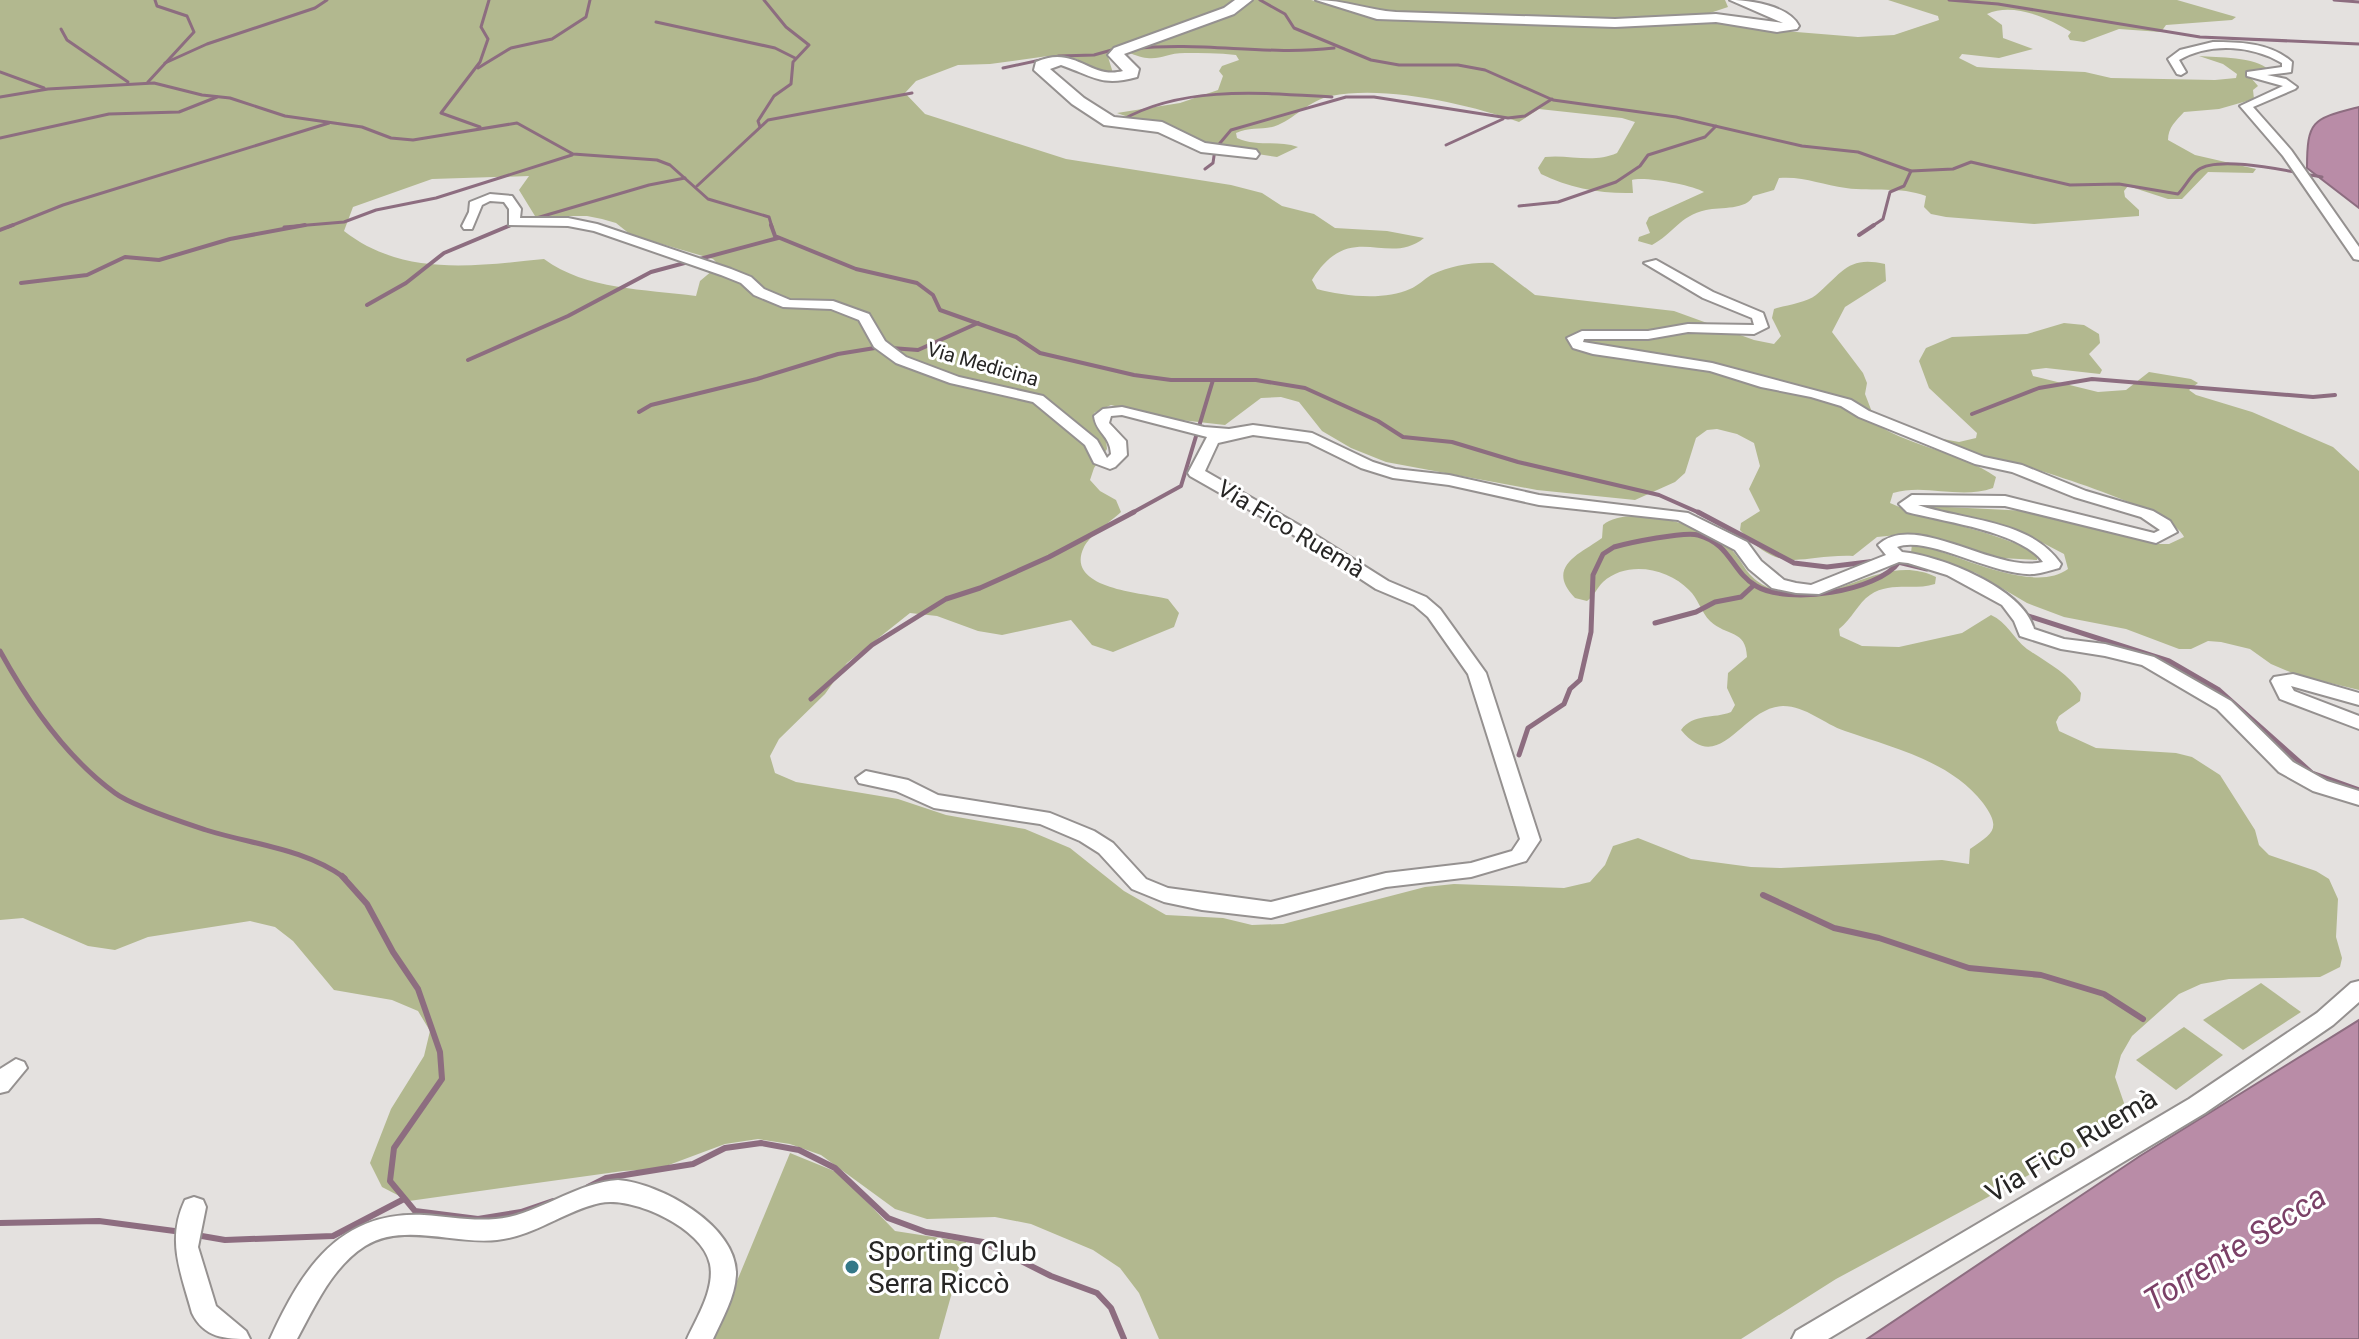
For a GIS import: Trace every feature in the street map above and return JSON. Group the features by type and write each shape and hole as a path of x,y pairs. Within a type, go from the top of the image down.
{"street":[{"path":"1245,0 1229,11 1119,51 1116,55 1119,60 1131,69 1131,74 1125,77 1095,76 1071,61 1053,61 1042,65 1042,70 1078,101 1110,121 1162,127 1201,147 1250,154"},
{"path":"1323,0 1377,15 1615,23 1716,18 1777,28 1792,26 1789,20 1737,0"},
{"path":"2181,72 2173,59 2181,52 2207,47 2237,45 2259,49 2278,54 2287,62 2287,70 2251,74 2260,79 2287,83 2291,87 2246,106 2287,153 2359,256"},
{"name":"Via Medicina","path":"468,226 474,205 481,200 493,196 508,199 515,209 513,222 568,222 597,228 726,272 746,280 759,292 788,304 833,305 864,317 879,344 901,360 938,375 1014,393 1048,405 1056,417 1092,443 1095,455 1101,462 1110,464 1119,455 1118,441 1102,424 1101,416 1108,412 1122,411 1204,432 1230,433"},
{"path":"1651,263 1708,295 1758,316 1761,327 1754,330 1688,328 1648,335 1582,335 1574,338 1578,345 1593,350 1712,367 1766,384 1814,393 1846,403 1864,414 1980,461 2016,468 2080,494 2147,514 2164,524 2169,532 2156,538 2005,501 1912,500 1907,504 1913,509 2012,534 2036,544 2050,556 2053,564 2042,570 1965,556 1914,538 1892,540 1886,545 1897,557 1953,571 2008,601 2023,620 2026,632 2035,637 2148,661 2224,705 2286,767 2320,786 2359,798"},
{"path":"1230,433 1253,430 1312,438 1367,465 1393,473 1449,480 1539,500 1682,516 1741,546 1755,565 1778,584 1796,588 1813,590 1897,557"},
{"name":"Via Fico Ruemà","path":"866,778 901,785 934,801 1043,818 1087,836 1106,848 1139,884 1164,895 1202,902 1271,910 1386,880 1471,870 1519,856 1530,840 1477,673 1434,613 1420,601 1382,585 1238,495 1196,473 1212,440 1230,433"},
{"path":"2359,699 2293,680 2280,681 2286,695 2359,723"},
{"name":"Via Fico Ruemà","path":"1805,1339 2197,1106 2325,1019 2359,989"},
{"path":"283,1339 339,1250 359,1236 383,1226 497,1230 534,1221 591,1195 624,1190 658,1201 684,1217 720,1252 724,1267 721,1288 700,1339"},
{"path":"194,1207 186,1247 205,1313 237,1339"}],"green space":[{"path":"0,0 1237,0 1224,9 1113,47 1108,57 1113,73 1090,69 1077,59 1048,56 958,65 916,81 905,93 925,114 1066,159 1231,185 1262,193 1282,206 1314,214 1335,228 1387,231 1424,238 1410,246 1354,247 1340,252 1326,262 1312,280 1317,289 1339,294 1364,296 1400,293 1446,269 1493,263 1535,295 1674,311 1754,340 1774,344 1781,336 1772,318 1774,309 1812,298 1854,264 1885,264 1886,281 1845,307 1832,332 1863,373 1867,383 1865,394 1877,425 1968,462 1996,477 1993,488 1968,492 1905,490 1893,493 1890,503 2002,538 2038,554 2037,560 2000,558 1908,534 1877,537 1853,556 1792,560 1768,554 1740,530 1741,523 1760,511 1749,489 1760,466 1754,443 1737,434 1717,429 1707,430 1696,438 1685,473 1675,482 1635,500 1537,490 1386,462 1351,448 1322,431 1299,402 1281,397 1261,398 1225,425 1163,418 1111,405 1094,413 1093,420 1106,440 1107,449 1090,480 1100,491 1116,500 1121,512 1087,542 1081,561 1085,572 1096,581 1126,591 1168,599 1179,613 1174,627 1113,652 1092,645 1071,620 1002,635 978,631 937,616 910,613 847,663 825,694 779,739 770,756 775,773 796,782 898,799 946,815 1025,829 1070,848 1124,891 1166,915 1223,918 1252,925 1283,924 1425,887 1454,884 1564,888 1590,882 1605,865 1613,846 1638,838 1691,859 1751,867 1942,860 1969,864 1970,849 1992,830 1989,812 1970,789 1954,776 1919,757 1845,731 1807,712 1783,706 1768,709 1720,744 1708,747 1695,743 1681,730 1691,721 1731,712 1735,705 1727,688 1728,673 1747,657 1743,642 1710,621 1692,593 1680,582 1659,572 1635,569 1613,575 1587,601 1575,598 1563,577 1569,562 1576,555 1602,538 1603,525 1614,519 1648,516 1686,525 1718,539 1735,553 1755,579 1771,589 1792,595 1813,594 1895,571 1915,571 1936,577 1935,584 1886,588 1870,595 1839,629 1840,636 1862,646 1899,647 1962,633 1991,615 1997,618 2022,645 2063,674 2081,693 2080,701 2059,716 2056,722 2059,731 2096,748 2176,753 2192,757 2220,775 2255,830 2259,845 2269,855 2316,871 2329,879 2338,899 2336,937 2342,958 2340,967 2320,977 2229,979 2201,984 2179,994 2132,1036 2121,1055 2115,1077 2124,1103 2120,1126 1836,1279 1741,1339 1159,1339 1139,1293 1120,1268 1093,1250 1031,1224 995,1217 927,1219 895,1209 821,1155 790,1144 758,1139 725,1144 658,1169 623,1171 409,1201 382,1187 370,1163 391,1109 424,1056 430,1031 418,1011 392,1000 334,990 293,941 275,927 250,921 148,937 115,950 88,946 23,918 0,920","holes":["529,176 519,190 535,216 602,219 616,223 631,235 713,259 719,265 700,281 696,296 597,282 578,277 544,259 466,265 415,262 367,246 344,231 353,207 432,179"]},
{"path":"1251,0 1311,0 1362,14 1504,25 1612,27 1723,21 1772,30 1858,37 1894,35 1939,20 1938,16 1888,0 2177,0 2236,17 2232,20 2166,25 2161,32 2119,29 2084,42 2070,40 2068,36 2071,32 2042,17 2019,11 1997,11 1987,14 2002,25 2003,38 2033,49 1999,58 1962,54 1959,58 1977,67 2085,72 2111,78 2236,78 2237,74 2223,64 2199,56 2246,60 2269,70 2245,71 2258,86 2253,90 2254,99 2219,109 2184,112 2168,135 2168,140 2195,155 2256,169 2253,173 2208,172 2182,199 2168,199 2128,186 2124,191 2125,197 2139,210 2139,216 2034,224 1946,217 1931,214 1924,207 1926,196 1916,193 1846,188 1805,179 1779,178 1774,190 1753,196 1739,206 1697,213 1652,245 1638,241 1639,237 1650,233 1646,223 1649,217 1704,192 1679,184 1638,179 1632,180 1633,193 1598,191 1552,179 1541,174 1538,168 1545,157 1599,158 1617,153 1635,122 1622,118 1539,109 1519,122 1426,98 1352,93 1323,98 1278,125 1236,133 1237,138 1244,141 1298,147 1277,157 1206,146 1174,127 1145,123 1117,113 1180,103 1218,90 1223,76 1219,71 1222,66 1239,60 1236,55 1177,53 1147,58 1130,53"},
{"path":"1336,0 1725,0 1728,7 1701,16 1611,20 1398,13 1369,10"},
{"path":"2064,323 2084,325 2099,334 2100,343 2089,354 2102,370 2100,374 2046,368 2031,370 2033,376 2098,392 2126,390 2149,372 2191,379 2198,383 2189,390 2196,395 2252,412 2333,447 2359,471 2359,690 2297,675 2271,664 2250,649 2208,641 2191,649 2179,649 2126,629 2064,617 2027,603 1976,573 1911,553 1912,544 2013,575 2053,576 2068,569 2064,554 2024,533 1927,509 1927,506 2028,511 2158,544 2169,544 2184,537 2158,516 2109,494 2018,464 1969,453 1943,439 1959,442 1976,438 1977,433 1929,388 1919,361 1926,348 1952,337 2027,334"},
{"path":"2261,983 2301,1012 2243,1050 2203,1020"},
{"path":"2184,1027 2223,1055 2176,1090 2136,1060"},
{"name":"Sporting Club Serra Riccò","path":"790,1153 839,1173 895,1231 966,1242 939,1339 713,1339"}],"water":[{"path":"2359,107 2359,208 2307,168 2309,139 2316,124 2331,115"},
{"name":"Torrente Secca","path":"2359,1020 2359,1339 1867,1339 2140,1156"}],"waterway":[{"path":"155,0 157,6 187,16 194,32 166,63"},
{"path":"166,63 207,44 315,8 327,0"},
{"path":"480,127 441,113 480,62 488,39 481,27 489,0"},
{"path":"478,68 511,48 552,39 586,17 590,0"},
{"path":"760,127 758,121 774,96 791,84 793,62 809,45 786,27 764,0"},
{"path":"1260,0 1285,14 1294,28 1371,60 1399,65 1458,65 1485,70 1551,99"},
{"path":"1949,0 1998,4 2200,37 2359,44"},
{"path":"2334,0 2359,2"},
{"path":"656,22 775,48 795,58"},
{"path":"61,29 67,40 128,82"},
{"path":"1003,68 1059,56 1094,55 1119,48"},
{"path":"1133,49 1334,48"},
{"path":"148,82 166,63"},
{"path":"0,72 44,88"},
{"path":"0,97 48,89 154,83 202,95 230,98 285,116 362,127 391,138 413,140 517,123 573,154 657,160 670,165 685,178"},
{"path":"697,186 768,120 912,93"},
{"path":"1122,120 1146,109 1197,96 1252,93 1332,97"},
{"path":"0,138 109,114 179,112 217,97"},
{"path":"1205,169 1213,163 1215,149 1231,130 1346,97 1374,97 1508,118 1525,116 1551,99"},
{"path":"1551,99 1676,117 1716,126"},
{"path":"1446,145 1503,119"},
{"path":"13,225 63,205 329,123"},
{"path":"1519,206 1558,202 1616,182 1640,166 1648,155 1705,137 1716,126"},
{"path":"1716,126 1802,146 1858,152 1911,171"},
{"path":"303,225 344,222 376,210 436,198 572,155"},
{"path":"1911,171 1953,169 1971,162 2070,185 2119,184 2178,194 2198,170 2223,164 2258,166 2322,177"},
{"path":"1859,235 1883,219 1890,192 1904,186 1911,171"},
{"path":"533,219 649,185 685,178"},
{"path":"685,178 708,199 769,217 772,227"},
{"path":"506,227 515,223"},
{"path":"0,230 13,225"},
{"path":"8,227 13,225"},
{"path":"21,283 87,275 125,257 159,260 230,239 303,225"},
{"path":"284,227 303,225"},
{"path":"367,305 406,283 444,253 511,225"},
{"path":"771,225 775,236 856,269 917,283 933,295 940,310 977,323"},
{"path":"468,360 568,316 651,272 778,238"},
{"path":"891,348 918,350 977,323"},
{"path":"977,323 1016,337 1040,353 1134,375 1171,380 1213,380"},
{"path":"639,412 651,405 757,379 838,354 881,347"},
{"path":"1972,414 2039,388 2092,379 2313,397 2335,395"},
{"path":"1130,514 1181,486 1213,380"},
{"path":"1213,380 1256,380 1305,388 1378,421 1403,437 1452,442 1518,462 1659,495 1701,513"},
{"path":"811,699 872,645 946,599 980,588 1049,557 1134,512"},
{"path":"1701,513 1794,563 1827,567 1876,561"},
{"path":"1519,755 1528,728 1564,704 1570,689 1580,680 1591,632 1593,575 1603,554 1614,547 1669,536 1698,535 1724,551 1756,586 1770,592 1789,594 1810,595 1853,588 1888,572 1899,562"},
{"path":"1899,562 1927,569"},
{"path":"1655,623 1696,612 1715,602 1741,597 1754,585"},
{"path":"2022,614 2169,661 2219,690 2312,773 2359,790"},
{"path":"0,651 50,728 81,763 115,793 146,809 185,823 312,860 342,876"},
{"path":"342,876 367,904 393,952 418,989 440,1052 442,1079 394,1148 390,1181 415,1211 478,1219 521,1212 553,1201"},
{"path":"1763,895 1834,928 1879,938 1969,968 2041,975 2104,994 2143,1019"},
{"path":"588,1187 606,1178 693,1164 725,1148 761,1143 799,1150 835,1168 888,1218 926,1232 983,1242 1051,1276 1097,1293 1111,1308 1124,1339"},
{"path":"196,1235 225,1240 333,1236 404,1199"},
{"path":"0,1223 99,1221 182,1232"}],"place":[{"name":"Sporting Club Serra Riccò","path":"852,1267"}]}
